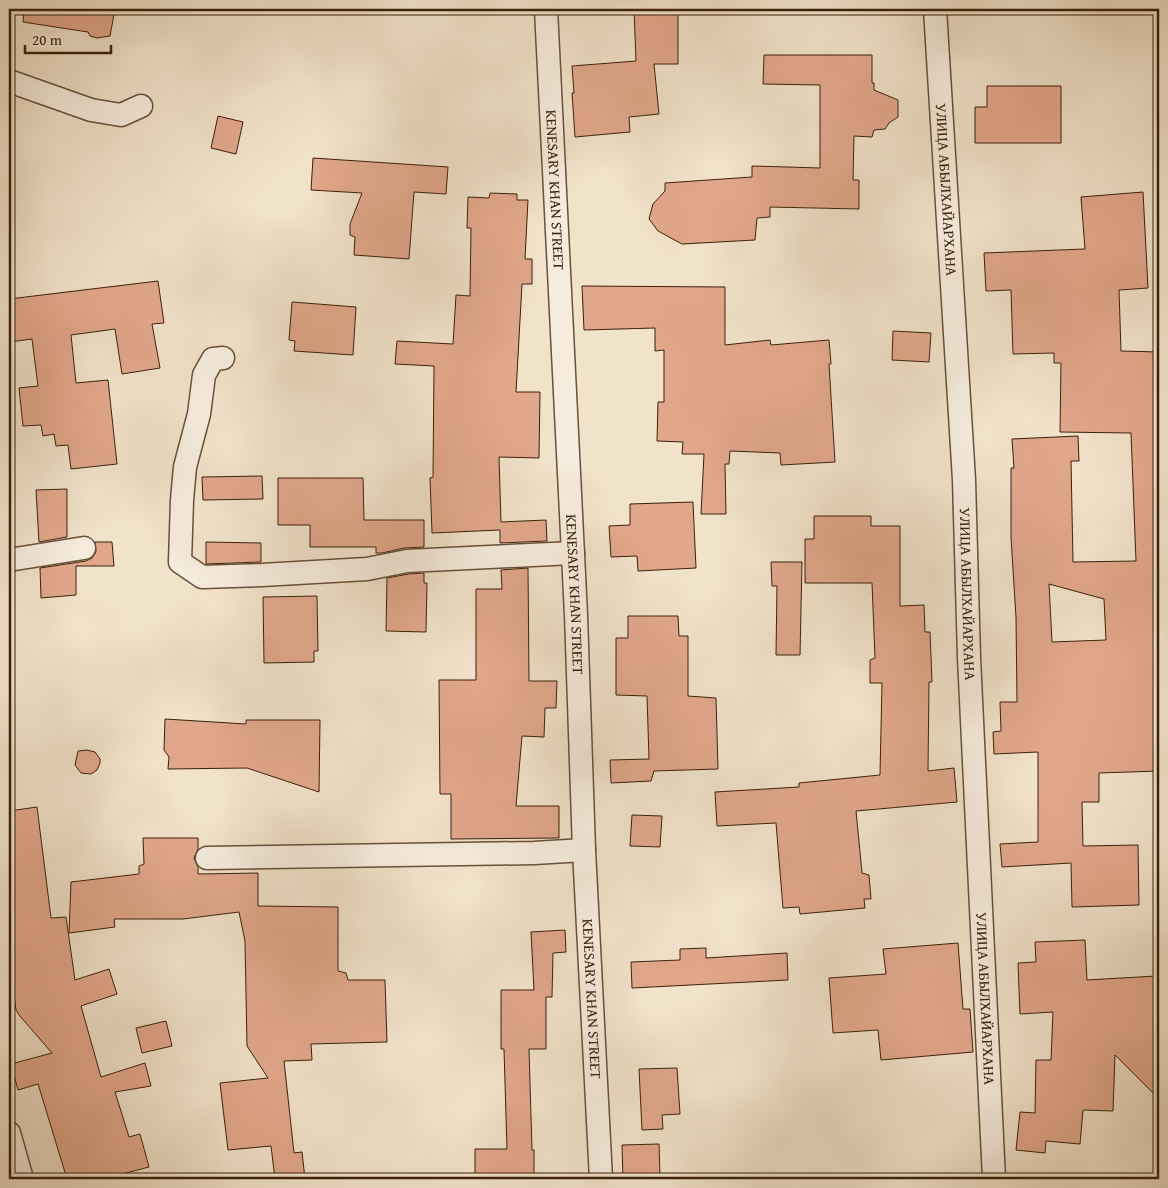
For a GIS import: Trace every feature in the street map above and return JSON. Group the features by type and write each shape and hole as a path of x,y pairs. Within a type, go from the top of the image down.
{"street":[{"name":"KENESARY KHAN STREET","path":"546,9 573,553 584,850 591,956 601,1179"},
{"name":"УЛИЦА АБЫЛХАЙАРХАНА","path":"934,9 964,480 969,658 994,1179"},
{"path":"9,81 91,110 120,115 141,106"},
{"path":"223,358 213,359 204,375 199,414 185,467 180,562 202,577 367,568 407,561 573,553"},
{"path":"9,560 84,548"},
{"path":"207,858 534,853 584,850"},
{"path":"9,1133 22,1179"}],"building":[{"path":"24,9 115,9 110,36 97,38 90,36 88,32 23,22"},
{"path":"634,9 678,9 678,64 654,64 659,114 629,117 630,132 575,137 572,66 636,61"},
{"path":"764,55 872,55 872,83 874,83 874,90 898,100 898,117 889,123 885,129 874,130 872,137 854,136 853,180 859,180 859,209 770,207 770,217 757,218 755,240 682,244 658,231 649,219 653,204 665,191 665,183 752,177 752,166 820,168 820,85 763,84"},
{"path":"987,86 1061,86 1061,143 975,143 975,107 987,107"},
{"path":"218,116 243,122 236,154 211,148"},
{"path":"313,158 448,167 446,194 414,192 409,259 354,255 355,237 350,235 350,224 362,193 311,190"},
{"path":"1143,192 1148,288 1119,290 1121,351 1159,352 1159,415 1156,415 1159,496 1159,771 1099,773 1099,802 1082,802 1083,846 1138,845 1139,905 1072,907 1071,863 1002,867 1000,844 1038,842 1038,752 994,754 993,732 1001,731 1000,702 1017,702 1016,617 1011,538 1011,468 1014,468 1012,439 1078,436 1079,461 1071,461 1073,562 1136,561 1131,433 1060,432 1061,363 1054,363 1054,353 1013,354 1011,290 986,291 984,253 1085,249 1081,197","holes":["1049,584 1104,599 1106,640 1052,642"]},
{"path":"490,193 517,194 517,200 528,200 525,259 532,259 532,284 522,284 516,392 540,392 539,458 499,457 501,522 546,520 547,541 500,543 500,530 432,533 430,478 433,477 434,366 395,364 397,341 453,344 456,295 470,296 471,228 467,228 468,197 489,198"},
{"path":"158,281 164,323 152,324 160,368 122,374 115,329 71,335 76,383 108,380 117,464 71,469 68,445 56,446 54,434 43,436 41,425 23,426 19,388 38,386 32,339 9,342 9,299"},
{"path":"582,286 725,287 725,345 770,340 771,345 829,340 835,462 781,465 780,453 730,451 729,464 725,464 726,514 701,514 704,454 682,454 683,442 657,441 658,402 664,402 664,350 655,351 655,328 584,330"},
{"path":"292,302 356,307 353,355 294,351 295,341 289,340"},
{"path":"893,331 931,333 929,362 892,360"},
{"path":"262,476 263,499 203,500 202,477"},
{"path":"278,478 363,478 364,520 424,520 424,547 376,553 376,547 310,547 310,525 278,525"},
{"path":"67,489 67,537 39,542 36,490"},
{"path":"693,502 696,568 638,571 637,556 611,557 609,526 630,525 630,504"},
{"path":"814,516 871,516 871,526 900,526 900,606 924,605 925,632 930,632 932,682 929,682 928,771 954,768 957,802 856,811 862,873 869,875 871,899 864,899 865,908 800,914 799,907 783,908 776,823 717,826 715,792 799,787 799,783 880,775 882,683 870,683 870,660 875,658 872,583 805,583 805,539 814,539"},
{"path":"95,542 112,542 114,566 76,566 76,595 41,598 40,568 86,561 92,558 96,552"},
{"path":"206,542 261,543 261,562 206,564"},
{"path":"771,562 802,562 800,655 776,655 777,586 772,586"},
{"path":"528,568 529,681 557,681 556,708 545,708 544,737 522,736 516,806 559,806 559,838 451,839 451,794 440,794 439,680 476,680 476,589 502,589 501,570"},
{"path":"424,573 424,583 427,583 426,632 386,631 387,578"},
{"path":"317,596 318,651 314,651 314,662 264,663 263,597"},
{"path":"628,616 678,616 679,636 688,636 688,696 716,698 718,769 654,771 651,781 611,783 610,760 649,759 647,696 616,695 616,638 628,638"},
{"path":"165,719 246,724 246,720 320,720 319,792 247,768 168,769 169,757 164,750"},
{"path":"87,750 95,752 100,759 97,770 91,774 81,773 75,765 78,751"},
{"path":"37,807 51,918 66,917 75,980 109,969 117,994 81,1006 101,1077 145,1063 151,1086 115,1092 129,1137 140,1134 149,1167 103,1179 67,1179 38,1084 18,1090 11,1064 52,1053 16,1010 12,980 9,980 9,811"},
{"path":"632,815 662,816 660,847 630,846"},
{"path":"143,838 198,838 198,849 194,858 198,867 198,874 258,873 258,906 338,907 338,971 346,973 348,980 385,980 387,1042 311,1044 312,1060 284,1061 294,1153 302,1152 305,1179 275,1179 271,1146 228,1150 220,1083 268,1078 247,1046 245,941 239,912 183,919 114,919 115,927 69,933 71,882 139,874 139,866 144,864"},
{"path":"565,930 566,952 553,953 552,997 546,997 546,1049 529,1049 534,1179 475,1179 475,1149 507,1149 504,1049 501,1049 501,990 534,990 531,932"},
{"path":"1085,940 1087,980 1156,976 1159,1013 1159,1099 1115,1055 1113,1111 1083,1110 1080,1144 1046,1141 1045,1153 1016,1150 1020,1112 1035,1113 1036,1060 1051,1060 1053,1012 1020,1014 1018,963 1036,962 1035,942"},
{"path":"958,943 963,1009 970,1009 973,1052 881,1060 878,1030 833,1033 829,978 886,974 883,949"},
{"path":"706,948 706,958 787,953 788,980 632,988 631,962 680,960 680,949"},
{"path":"166,1021 172,1046 142,1053 136,1028"},
{"path":"677,1068 680,1114 662,1115 663,1129 642,1130 639,1069"},
{"path":"659,1144 660,1176 651,1177 651,1179 623,1179 622,1145"}]}
